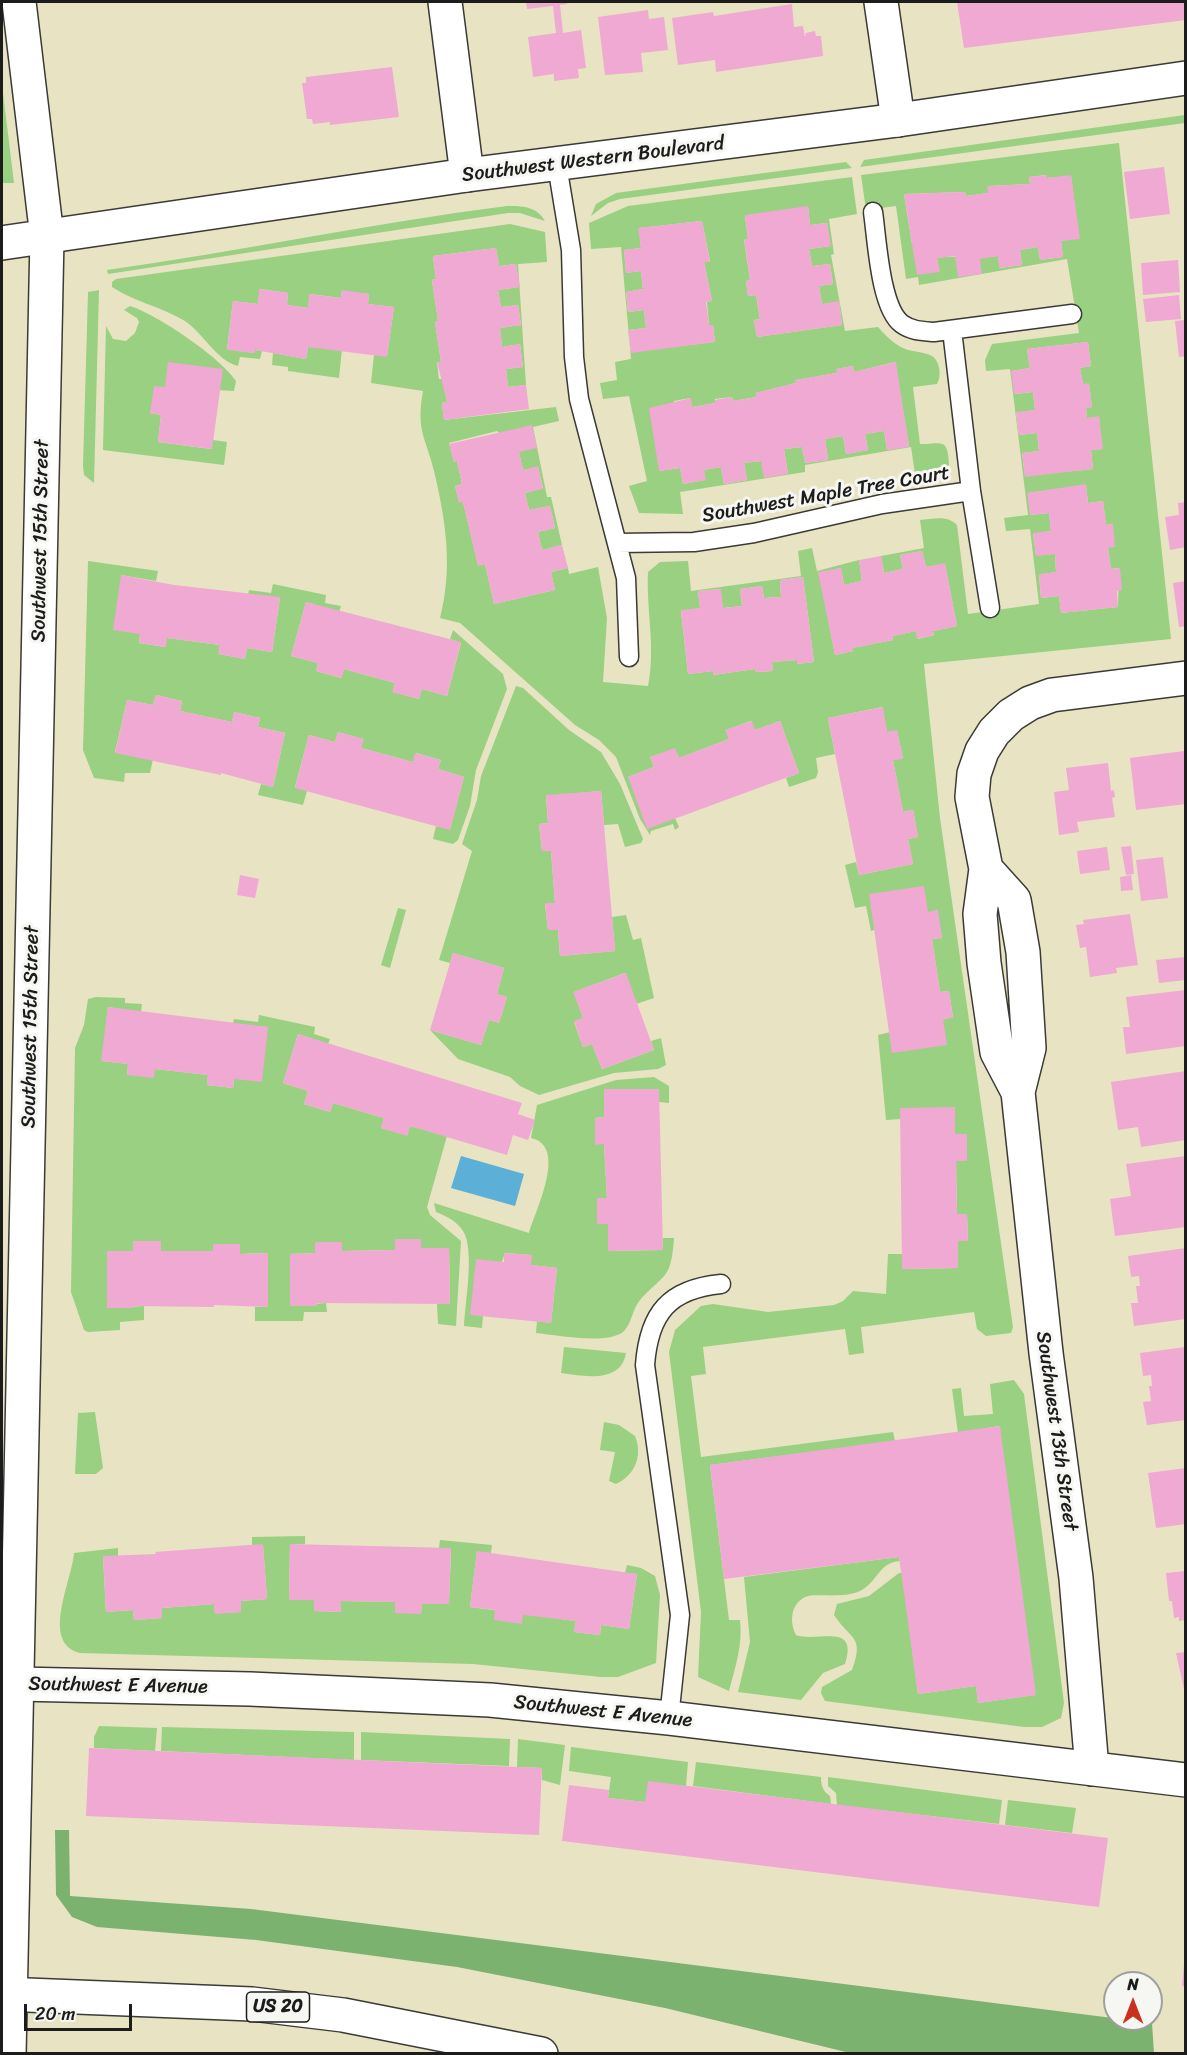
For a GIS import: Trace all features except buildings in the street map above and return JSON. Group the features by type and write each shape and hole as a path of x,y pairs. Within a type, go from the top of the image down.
{"main road":[{"name":"Southwest 15th Street","path":"9,2054 6,1994 17,1684 47,237 20,2"},
{"path":"445,2 467,175"},
{"path":"882,2 898,120"},
{"name":"Southwest Western Boulevard","path":"2,243 467,175 898,120 1185,78"},
{"name":"Southwest 13th Street","path":"1092,1769 1076,1578 1044,1343 1018,1092 997,1052 984,963 980,914 987,869 972,797 974,774 987,742 1011,715 1030,703 1052,695 1185,678"},
{"name":"Southwest E Avenue","path":"17,1684 250,1689 490,1700 669,1718 1185,1780"},
{"name":"US 20","path":"6,1994 252,2004 343,2015 541,2054"}],"lane":[{"path":"557,165 571,250 574,357 579,399 627,588 629,657"},
{"path":"873,212 887,303 893,315 902,324 916,331 952,330 1072,314"},
{"name":"Southwest Maple Tree Court","path":"952,330 971,491 990,608"},
{"name":"Southwest Maple Tree Court","path":"617,543 694,542 744,535 811,522 882,504 971,491"},
{"path":"669,1718 680,1615 645,1365 647,1340 654,1320 672,1300 698,1286 721,1284"}],"green space":[{"path":"2,85 14,183 2,183"},
{"path":"1185,115 1185,123 860,167 864,160"},
{"path":"1119,143 1171,639 924,664 940,818 1013,1327 1011,1333 986,1336 977,1329 974,1312 861,1327 864,1353 849,1355 845,1329 703,1347 706,1374 691,1376 701,1457 893,1432 895,1441 710,1465 729,1620 740,1620 741,1629 736,1665 729,1691 698,1677 701,1612 669,1352 675,1330 701,1306 713,1304 768,1312 834,1305 843,1301 853,1291 886,1294 888,1254 902,1254 903,1269 958,1268 958,1241 968,1240 967,1214 957,1214 956,1161 967,1161 967,1134 955,1134 955,1108 901,1108 901,1119 886,1120 878,1035 953,1017 949,991 940,992 932,939 942,938 937,910 871,931 866,906 855,908 845,865 856,862 859,875 913,864 908,839 918,837 913,810 903,812 893,760 903,758 897,731 887,732 882,707 828,718 835,754 816,758 818,772 816,778 789,787 786,778 799,773 780,721 755,730 751,721 726,730 729,739 679,758 675,749 650,757 654,767 628,777 675,818 679,827 675,830 673,824 651,831 650,835 640,819 616,757 599,740 575,725 460,623 440,618 447,563 445,526 434,471 422,432 420,415 423,391 371,383 374,355 387,356 394,307 368,304 369,294 342,291 341,298 310,294 308,308 287,305 288,293 260,289 258,304 233,301 227,349 254,353 255,350 262,351 260,359 240,357 238,366 223,358 185,321 121,292 112,287 112,282 116,279 510,224 545,232 547,262 518,264 526,385 508,387 506,369 523,367 520,344 502,347 500,328 521,325 518,305 501,307 498,290 519,287 516,264 499,266 496,248 433,256 436,279 432,280 441,362 437,362 439,379 443,379 447,402 442,403 444,420 556,407 559,421 533,427 547,497 551,497 562,545 542,550 538,532 555,528 550,506 529,510 525,493 543,488 538,467 523,470 519,452 497,431 449,443 454,462 457,461 462,484 455,486 459,502 463,502 478,565 485,564 494,604 555,590 551,572 568,568 569,574 598,567 607,618 603,682 648,686 651,643 648,572 660,562 688,561 691,591 801,576 798,551 812,548 817,571 859,560 862,581 844,585 841,568 819,573 835,655 853,651 852,648 893,640 893,636 916,631 918,639 934,635 933,631 957,626 945,564 926,567 922,551 900,555 903,569 884,573 881,556 924,548 920,520 944,519 957,525 968,614 1039,604 1030,529 1006,531 1004,518 1028,515 1010,369 986,371 985,360 992,344 1079,333 1067,259 919,285 918,277 906,279 896,206 866,210 861,175","holes":["1071,176 1079,238 1061,241 1063,257 1040,260 1038,247 1020,250 1022,265 1000,268 998,256 937,258 939,271 912,244 904,194 965,192 966,196 988,193 988,186 1030,184 1029,177","1088,342 1091,366 1080,368 1083,384 1089,384 1092,407 1086,408 1087,418 1099,417 1102,449 1091,450 1093,469 1025,476 1022,453 1039,451 1037,433 1019,435 1016,413 1035,410 1033,392 1015,394 1012,371 1030,368 1027,349","1086,485 1088,503 1103,501 1106,525 1112,524 1108,548 1111,569 1119,568 1118,607 1061,613 1059,596 1041,598 1039,575 1056,572 1055,554 1036,555 1033,534 1051,531 1049,513 1030,515 1028,493","803,577 814,662 797,664 797,660 772,662 773,671 756,672 755,669 713,675 713,671 688,674 681,611 700,608 698,591 720,589 723,608 742,606 740,589 762,586 764,598 781,597 780,580"]},
{"path":"846,162 852,168 620,199 608,203 591,216 596,204 616,193"},
{"path":"852,177 857,214 829,219 834,254 831,255 845,331 878,327 899,346 930,355 936,360 940,372 937,384 913,387 920,444 939,443 945,446 949,465 935,472 915,474 911,447 805,465 805,472 680,492 683,514 639,513 629,486 647,481 629,396 603,399 600,383 617,380 615,362 631,359 629,339 631,352 715,342 713,325 709,325 707,302 712,301 704,262 710,261 702,221 639,228 641,248 624,250 626,273 641,271 643,289 626,292 628,312 644,310 646,328 628,330 621,247 591,249 589,223 628,206","holes":["808,207 810,225 827,223 830,246 809,249 812,266 830,264 833,284 819,286 822,304 839,302 842,325 757,337 754,320 760,319 756,295 748,296 746,281 750,280 744,240 748,239 745,216","895,362 909,446 887,450 884,431 865,434 868,450 846,454 843,436 825,439 828,460 805,463 802,447 784,449 788,474 761,461 744,463 747,480 724,484 721,467 704,470 705,480 683,484 680,468 659,471 674,401 690,398 692,407 715,403 715,399 732,397 733,401 756,397 756,393 796,383 796,380 837,373 837,369 853,366 854,372"]},
{"path":"507,206 533,210 538,212 545,221 520,213 508,213 108,274 107,270 407,220"},
{"path":"99,290 94,483 84,475 83,466 88,292"},
{"path":"130,306 156,318 188,338 217,360 236,381 234,391 165,387 150,413 161,415 158,442 211,449 213,440 227,442 224,465 103,450 106,326 113,339 126,341 135,333 139,322 137,318 124,310"},
{"path":"308,347 342,349 339,378 288,371 288,367 272,365 273,353 306,359"},
{"path":"88,561 158,571 156,581 121,575 140,634 139,643 165,647 167,638 220,645 219,654 245,659 247,648 272,652 280,598 248,595 249,590 271,593 273,584 326,595 325,603 341,606 339,612 306,602 291,656 318,663 316,671 341,678 344,669 395,683 393,692 419,699 422,689 447,696 461,643 450,639 453,630 503,674 507,689 476,770 470,806 458,840 453,844 433,839 436,826 450,829 464,777 438,769 441,760 416,753 413,762 361,748 363,739 338,732 335,742 309,735 295,787 307,791 303,805 258,795 261,784 273,787 285,733 258,727 260,718 234,712 232,722 180,711 182,701 156,695 153,705 127,700 115,752 153,759 150,773 125,773 124,782 94,778 83,750"},
{"path":"516,686 523,688 569,730 601,752 620,784 643,839 641,843 625,847 618,824 604,825 601,791 546,796 548,823 539,824 542,851 551,851 555,903 545,904 548,930 558,930 560,956 615,951 612,917 626,915 633,940 641,938 654,998 636,1004 625,973 574,992 583,1018 574,1022 583,1047 592,1044 602,1069 654,1050 651,1041 661,1038 666,1065 658,1069 614,1073 539,1095 520,1086 510,1077 458,1059 430,1030 481,1045 489,1020 499,1023 507,997 497,994 504,968 453,953 450,963 439,960 472,851 462,844 477,800 481,776"},
{"path":"398,908 406,910 390,968 381,965"},
{"path":"125,998 125,1003 142,1004 141,1012 108,1007 102,1061 128,1064 127,1075 155,1069 208,1075 207,1085 233,1088 234,1079 268,1027 233,1024 234,1019 258,1022 259,1015 315,1027 314,1034 330,1039 328,1044 298,1034 283,1083 308,1091 304,1104 330,1112 333,1103 384,1118 381,1128 407,1135 410,1126 447,1136 427,1207 430,1215 461,1241 456,1326 438,1324 437,1304 450,1304 449,1248 421,1248 421,1239 395,1239 395,1250 342,1251 341,1242 315,1242 315,1253 290,1254 290,1306 326,1303 327,1312 304,1312 303,1321 255,1321 255,1307 268,1307 267,1253 240,1254 240,1244 214,1244 213,1251 107,1252 107,1308 144,1306 144,1320 120,1322 120,1330 88,1332 84,1330 71,1292 75,1048 84,1025 88,999"},
{"path":"654,1077 669,1086 669,1103 659,1102 659,1089 604,1089 604,1117 595,1118 595,1144 604,1144 607,1198 597,1198 597,1224 608,1224 608,1251 663,1250 663,1238 674,1238 669,1269 637,1304 626,1329 615,1336 593,1339 536,1333 537,1321 551,1323 557,1268 531,1265 531,1255 505,1253 483,1316 482,1328 464,1326 469,1263 467,1239 458,1224 436,1212 434,1203 529,1233 542,1195 548,1165 547,1153 542,1143 531,1138 537,1105 616,1080"},
{"path":"564,1347 626,1353 623,1363 609,1374 580,1376 561,1373"},
{"path":"1014,1380 1024,1394 1064,1703 1061,1718 1042,1727 1024,1727 825,1701 821,1693 822,1687 852,1670 856,1659 857,1650 854,1639 834,1615 837,1604 869,1596 899,1573 902,1573 918,1694 976,1686 978,1703 1035,1695 999,1426 958,1433 952,1389 961,1388 964,1416 993,1414 990,1384"},
{"path":"95,1412 103,1468 96,1474 75,1474 78,1413"},
{"path":"604,1422 619,1425 635,1436 637,1443 636,1464 628,1476 616,1484 609,1481 615,1452 600,1450"},
{"path":"305,1536 305,1544 290,1544 289,1599 314,1600 314,1611 341,1612 341,1601 395,1602 396,1613 421,1613 422,1604 449,1604 451,1549 439,1548 440,1540 492,1545 491,1553 477,1552 470,1607 576,1621 574,1632 600,1635 601,1625 629,1629 637,1574 625,1573 627,1565 641,1568 655,1576 660,1595 656,1663 618,1677 601,1677 473,1664 80,1653 68,1647 62,1637 61,1610 74,1553 118,1548 118,1556 103,1557 106,1612 133,1610 134,1620 162,1618 162,1608 214,1604 215,1613 241,1612 241,1601 267,1599 263,1545 252,1545 252,1537"},
{"path":"899,1557 900,1561 887,1565 860,1591 841,1595 808,1596 798,1602 795,1607 792,1623 796,1635 841,1638 846,1642 848,1651 845,1664 823,1673 801,1700 738,1692 750,1642 744,1577"},
{"path":"99,1726 157,1728 155,1751 94,1748 94,1737"},
{"path":"162,1727 354,1732 354,1760 161,1751"},
{"path":"361,1732 510,1739 509,1766 361,1760"},
{"path":"518,1739 565,1745 560,1785 542,1780 542,1768 517,1767"},
{"path":"571,1747 688,1762 686,1786 645,1802 608,1798 611,1777 569,1771"},
{"path":"696,1762 821,1777 822,1786 830,1796 831,1804 693,1786"},
{"path":"828,1777 1002,1800 999,1824 837,1805 836,1793 828,1786"},
{"path":"1008,1800 1076,1808 1072,1833 1005,1825"},
{"path":"55,1830 69,1830 70,1896 251,1909 1103,2017 1103,2031 1153,2031 1154,2053 850,2053 665,2008 457,1967 256,1940 97,1927 72,1917 56,1895"}],"water":[{"path":"461,1156 524,1174 515,1206 451,1188"}]}
